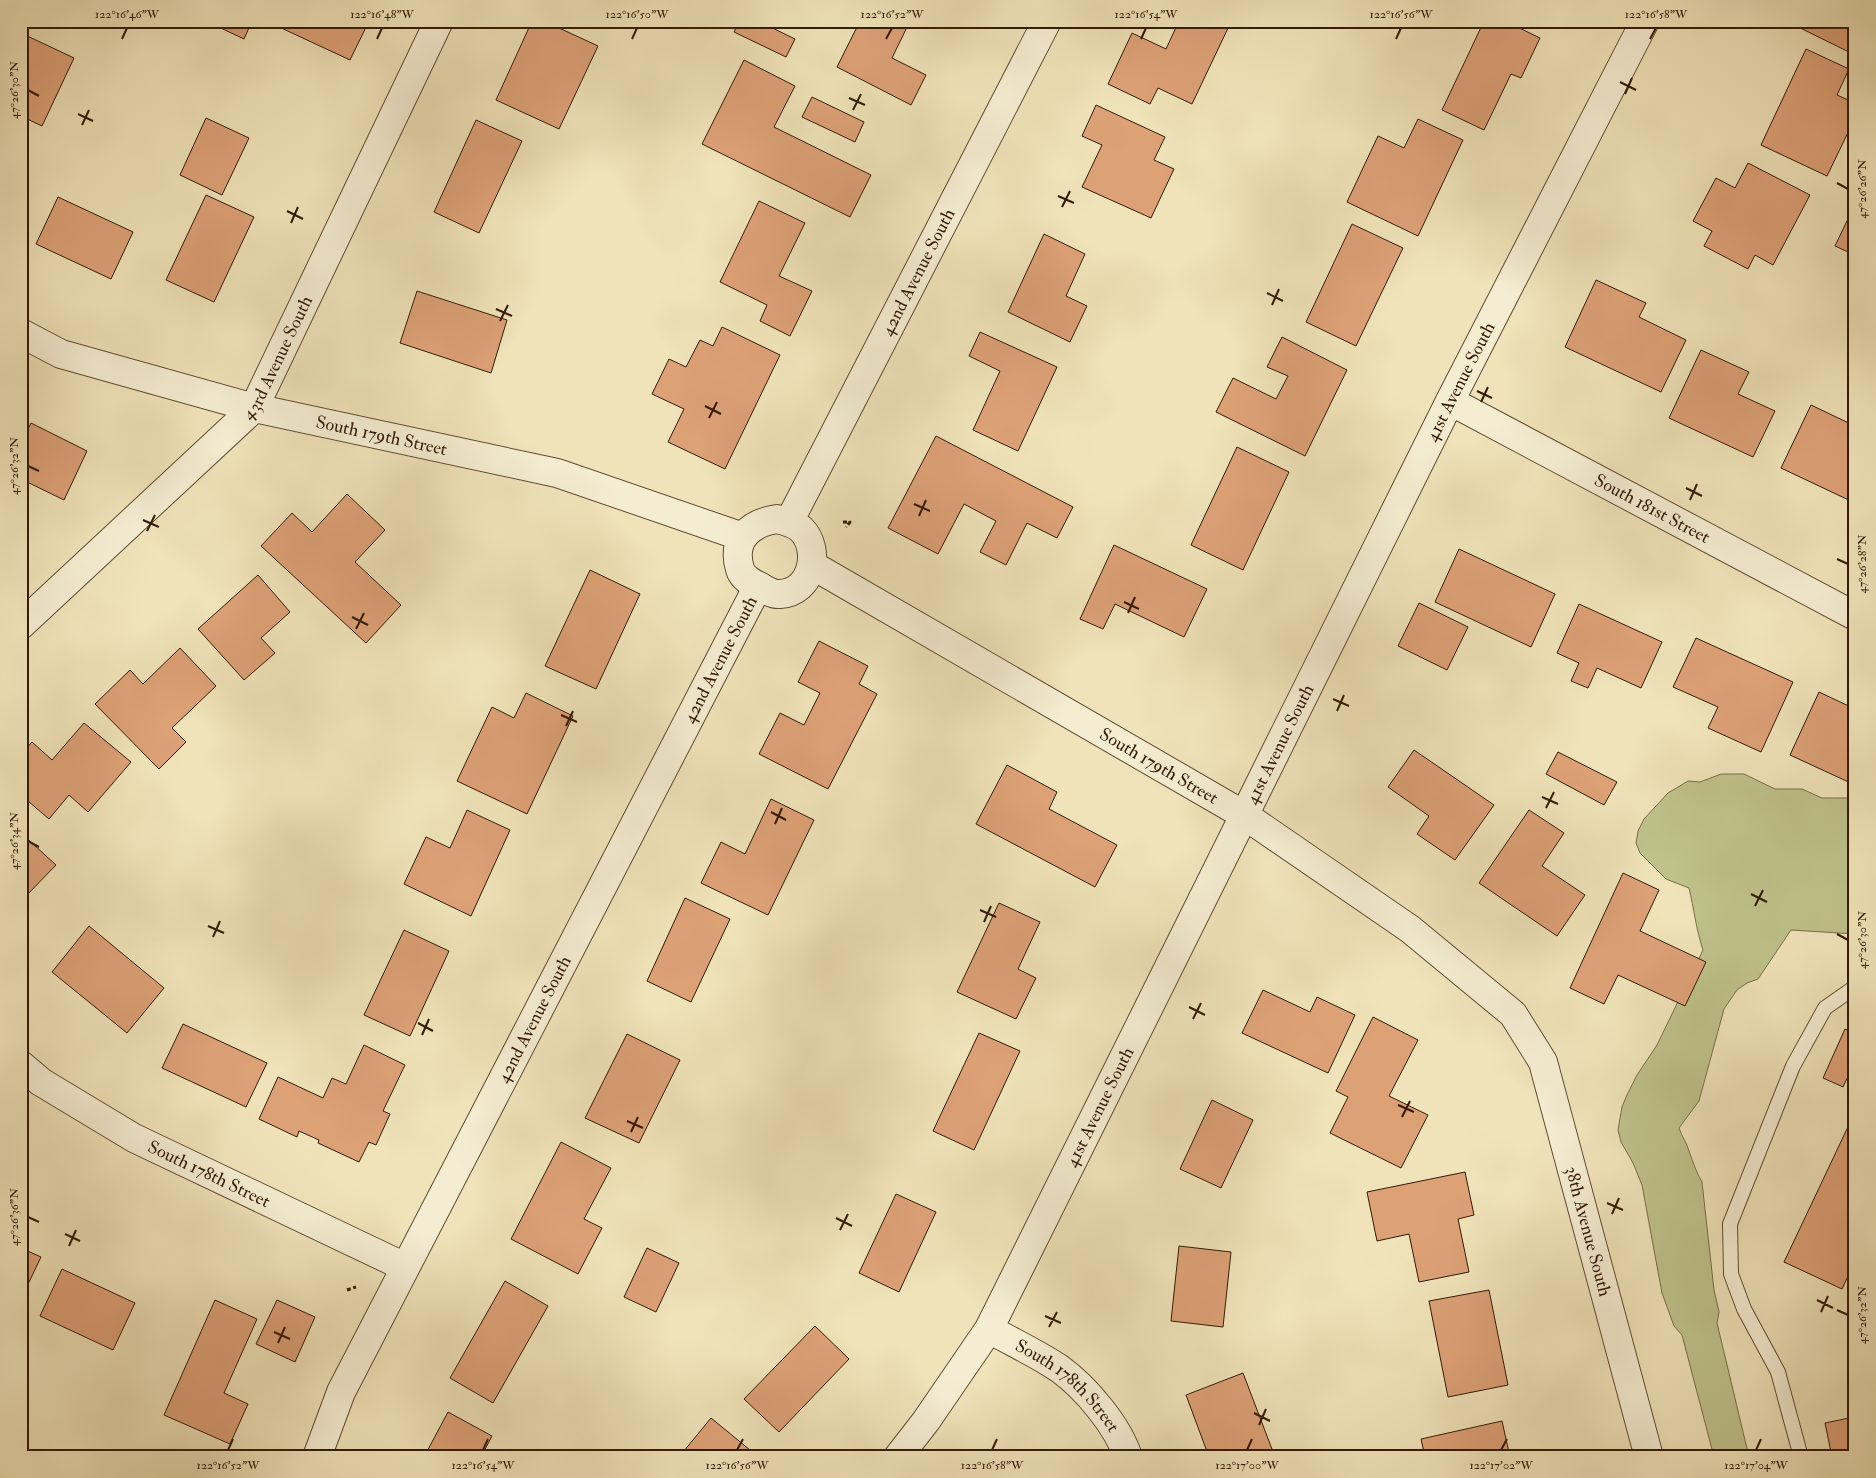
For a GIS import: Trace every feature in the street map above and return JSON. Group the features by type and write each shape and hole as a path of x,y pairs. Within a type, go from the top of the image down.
{"street":[{"name":"43rd Avenue South","path":"21,625 254,408 438,21"},
{"name":"42nd Avenue South","path":"789,522 1047,21"},
{"name":"41st Avenue South","path":"898,1457 926,1421 989,1329 1450,401 1645,21"},
{"name":"South 179th Street","path":"21,333 61,354 254,408 557,473 743,536"},
{"name":"South 181st Street","path":"1450,401 1855,616"},
{"path":"776,519 789,522 800,529 808,539 813,551 812,565 808,576 801,585 779,595 758,586 740,572 737,562 738,548 743,536 752,526 776,519"},
{"name":"South 179th Street","path":"812,565 1244,816 1410,929 1513,1014"},
{"name":"42nd Avenue South","path":"317,1457 342,1392 758,586"},
{"name":"38th Avenue South","path":"1513,1014 1543,1062 1649,1457"},
{"name":"South 178th Street","path":"21,1065 41,1082 134,1138 405,1268"},
{"name":"South 178th Street","path":"989,1329 1061,1370 1097,1404 1124,1443 1128,1457"}],"lane":[{"path":"1802,1457 1778,1372 1744,1310 1731,1274 1730,1224 1793,1066 1825,1008 1855,987"}],"path":[{"path":"843,522 850,522 846,526"},
{"path":"347,1290 356,1287"}],"green space":[{"path":"1721,774 1744,774 1775,789 1802,789 1822,798 1855,798 1855,934 1791,930 1758,979 1747,983 1737,990 1724,1009 1699,1101 1679,1128 1702,1182 1714,1290 1719,1312 1717,1323 1749,1457 1714,1457 1682,1335 1674,1326 1662,1293 1642,1185 1633,1163 1621,1142 1618,1130 1622,1107 1626,1097 1637,1075 1657,1045 1703,950 1689,888 1666,879 1640,853 1636,843 1638,831 1644,819 1668,793 1688,781 1700,782"}],"building":[{"path":"206,21 252,21 244,39"},
{"path":"279,21 369,21 350,60 277,26"},
{"path":"532,21 544,21 598,46 559,129 496,100"},
{"path":"739,21 758,21 795,39 786,57 734,32"},
{"path":"860,21 910,21 892,58 926,75 911,105 837,67"},
{"path":"1179,21 1220,21 1229,26 1192,104 1158,88 1150,104 1108,84 1132,33 1166,49"},
{"path":"1484,21 1505,21 1540,38 1521,78 1511,74 1484,130 1442,110"},
{"path":"1855,21 1855,55 1788,22"},
{"path":"21,33 74,58 42,126 21,116"},
{"path":"1806,49 1849,69 1837,95 1855,103 1855,118 1827,176 1761,145"},
{"path":"744,60 795,86 774,127 871,175 850,217 702,144"},
{"path":"812,97 864,122 855,142 802,117"},
{"path":"1096,105 1165,137 1154,160 1174,169 1151,218 1082,187 1102,145 1082,136"},
{"path":"206,118 249,138 222,195 180,175"},
{"path":"1418,119 1463,140 1418,236 1347,202 1378,136 1404,148"},
{"path":"476,120 522,141 479,233 434,212"},
{"path":"1748,163 1810,195 1773,265 1755,255 1748,269 1704,246 1712,231 1693,221 1716,178 1735,188"},
{"path":"206,195 254,217 214,302 166,280"},
{"path":"58,197 133,232 111,279 36,244"},
{"path":"759,201 805,223 779,276 812,291 790,336 760,321 767,305 720,282"},
{"path":"1855,204 1855,255 1835,246"},
{"path":"1352,224 1403,248 1356,346 1306,322"},
{"path":"1044,234 1085,254 1066,296 1087,306 1070,342 1008,312"},
{"path":"1596,280 1646,303 1639,317 1686,340 1661,392 1565,347"},
{"path":"417,291 507,320 491,373 400,343"},
{"path":"722,327 780,355 725,469 668,442 684,409 652,394 669,359 686,367 700,340 713,346"},
{"path":"980,332 1057,367 1018,451 973,430 1000,371 969,356"},
{"path":"1282,337 1347,370 1305,456 1216,412 1233,378 1276,399 1288,376 1267,367"},
{"path":"1701,350 1749,372 1738,394 1775,411 1753,457 1669,418"},
{"path":"1811,405 1855,426 1855,503 1781,468"},
{"path":"31,423 87,451 64,500 21,479 21,443"},
{"path":"936,436 1073,507 1057,538 1027,523 1006,565 980,552 996,521 964,504 938,554 888,528"},
{"path":"1237,447 1289,472 1243,570 1191,545"},
{"path":"347,494 385,530 355,562 401,605 366,643 261,546 292,513 312,532"},
{"path":"1114,545 1207,589 1184,637 1115,604 1103,629 1080,619"},
{"path":"1459,549 1555,594 1531,647 1435,602"},
{"path":"590,570 640,594 596,689 545,666"},
{"path":"258,575 290,612 261,638 275,653 244,680 198,629"},
{"path":"1419,603 1468,627 1447,670 1398,646"},
{"path":"1579,604 1662,642 1641,688 1597,668 1588,688 1571,681 1579,663 1557,653"},
{"path":"1696,638 1793,682 1761,752 1708,728 1718,707 1673,687"},
{"path":"819,641 868,666 859,684 877,694 828,789 759,754 780,713 804,725 820,693 798,682"},
{"path":"180,648 216,686 172,728 186,742 159,769 95,704 130,670 143,684"},
{"path":"1819,692 1855,709 1855,785 1790,755"},
{"path":"526,693 573,716 527,814 457,781 492,707 514,718"},
{"path":"84,723 131,762 88,812 69,795 49,819 21,795 21,755 32,742 52,760"},
{"path":"1414,750 1494,805 1455,860 1417,834 1429,816 1388,787"},
{"path":"1558,752 1617,782 1604,805 1546,774"},
{"path":"1007,765 1057,792 1049,809 1117,845 1095,887 976,824"},
{"path":"771,799 814,820 768,915 701,883 721,842 745,854"},
{"path":"467,810 510,830 471,916 404,884 426,837 450,848"},
{"path":"1529,810 1564,833 1542,866 1585,895 1557,936 1479,883"},
{"path":"21,833 56,865 24,898 21,896"},
{"path":"1623,873 1659,890 1640,931 1706,962 1685,1006 1618,975 1604,1004 1570,988"},
{"path":"685,898 730,919 691,1002 647,981"},
{"path":"999,903 1040,922 1018,969 1036,978 1016,1019 957,992"},
{"path":"89,926 164,988 127,1033 52,972"},
{"path":"404,930 449,951 410,1036 364,1015"},
{"path":"1263,990 1310,1012 1317,997 1355,1015 1328,1073 1242,1033"},
{"path":"1373,1017 1418,1040 1389,1096 1428,1115 1401,1168 1330,1133 1348,1097 1336,1091"},
{"path":"183,1024 267,1063 246,1107 162,1068"},
{"path":"1845,1029 1855,1034 1855,1062 1843,1087 1823,1078"},
{"path":"979,1033 1020,1051 974,1150 933,1131"},
{"path":"627,1034 680,1060 639,1143 585,1118"},
{"path":"364,1045 405,1065 383,1111 390,1114 376,1145 369,1142 359,1162 318,1143 319,1140 299,1131 297,1137 259,1119 278,1077 323,1098 332,1078 346,1084"},
{"path":"1212,1100 1253,1120 1221,1188 1180,1169"},
{"path":"1855,1112 1855,1261 1842,1289 1784,1262"},
{"path":"561,1142 611,1168 584,1219 602,1228 578,1274 511,1239"},
{"path":"1465,1172 1474,1215 1458,1219 1469,1272 1419,1282 1409,1234 1377,1241 1367,1192"},
{"path":"896,1194 936,1212 899,1292 859,1273"},
{"path":"1179,1246 1231,1252 1223,1327 1171,1321"},
{"path":"21,1248 41,1257 21,1299"},
{"path":"647,1248 679,1263 656,1312 624,1297"},
{"path":"62,1269 135,1303 113,1350 40,1316"},
{"path":"505,1281 548,1306 493,1403 450,1378"},
{"path":"1489,1290 1508,1385 1448,1397 1429,1301"},
{"path":"215,1300 257,1319 224,1393 248,1404 230,1444 164,1415"},
{"path":"277,1300 315,1317 295,1362 256,1344"},
{"path":"815,1326 849,1359 779,1432 744,1399"},
{"path":"1855,1328 1855,1361 1848,1329"},
{"path":"1243,1373 1275,1457 1209,1457 1186,1395"},
{"path":"448,1412 492,1436 481,1457 424,1457"},
{"path":"711,1418 750,1450 744,1457 679,1457"},
{"path":"1849,1418 1855,1444 1855,1457 1832,1457 1825,1423"},
{"path":"1502,1421 1510,1457 1425,1457 1421,1439"}]}
